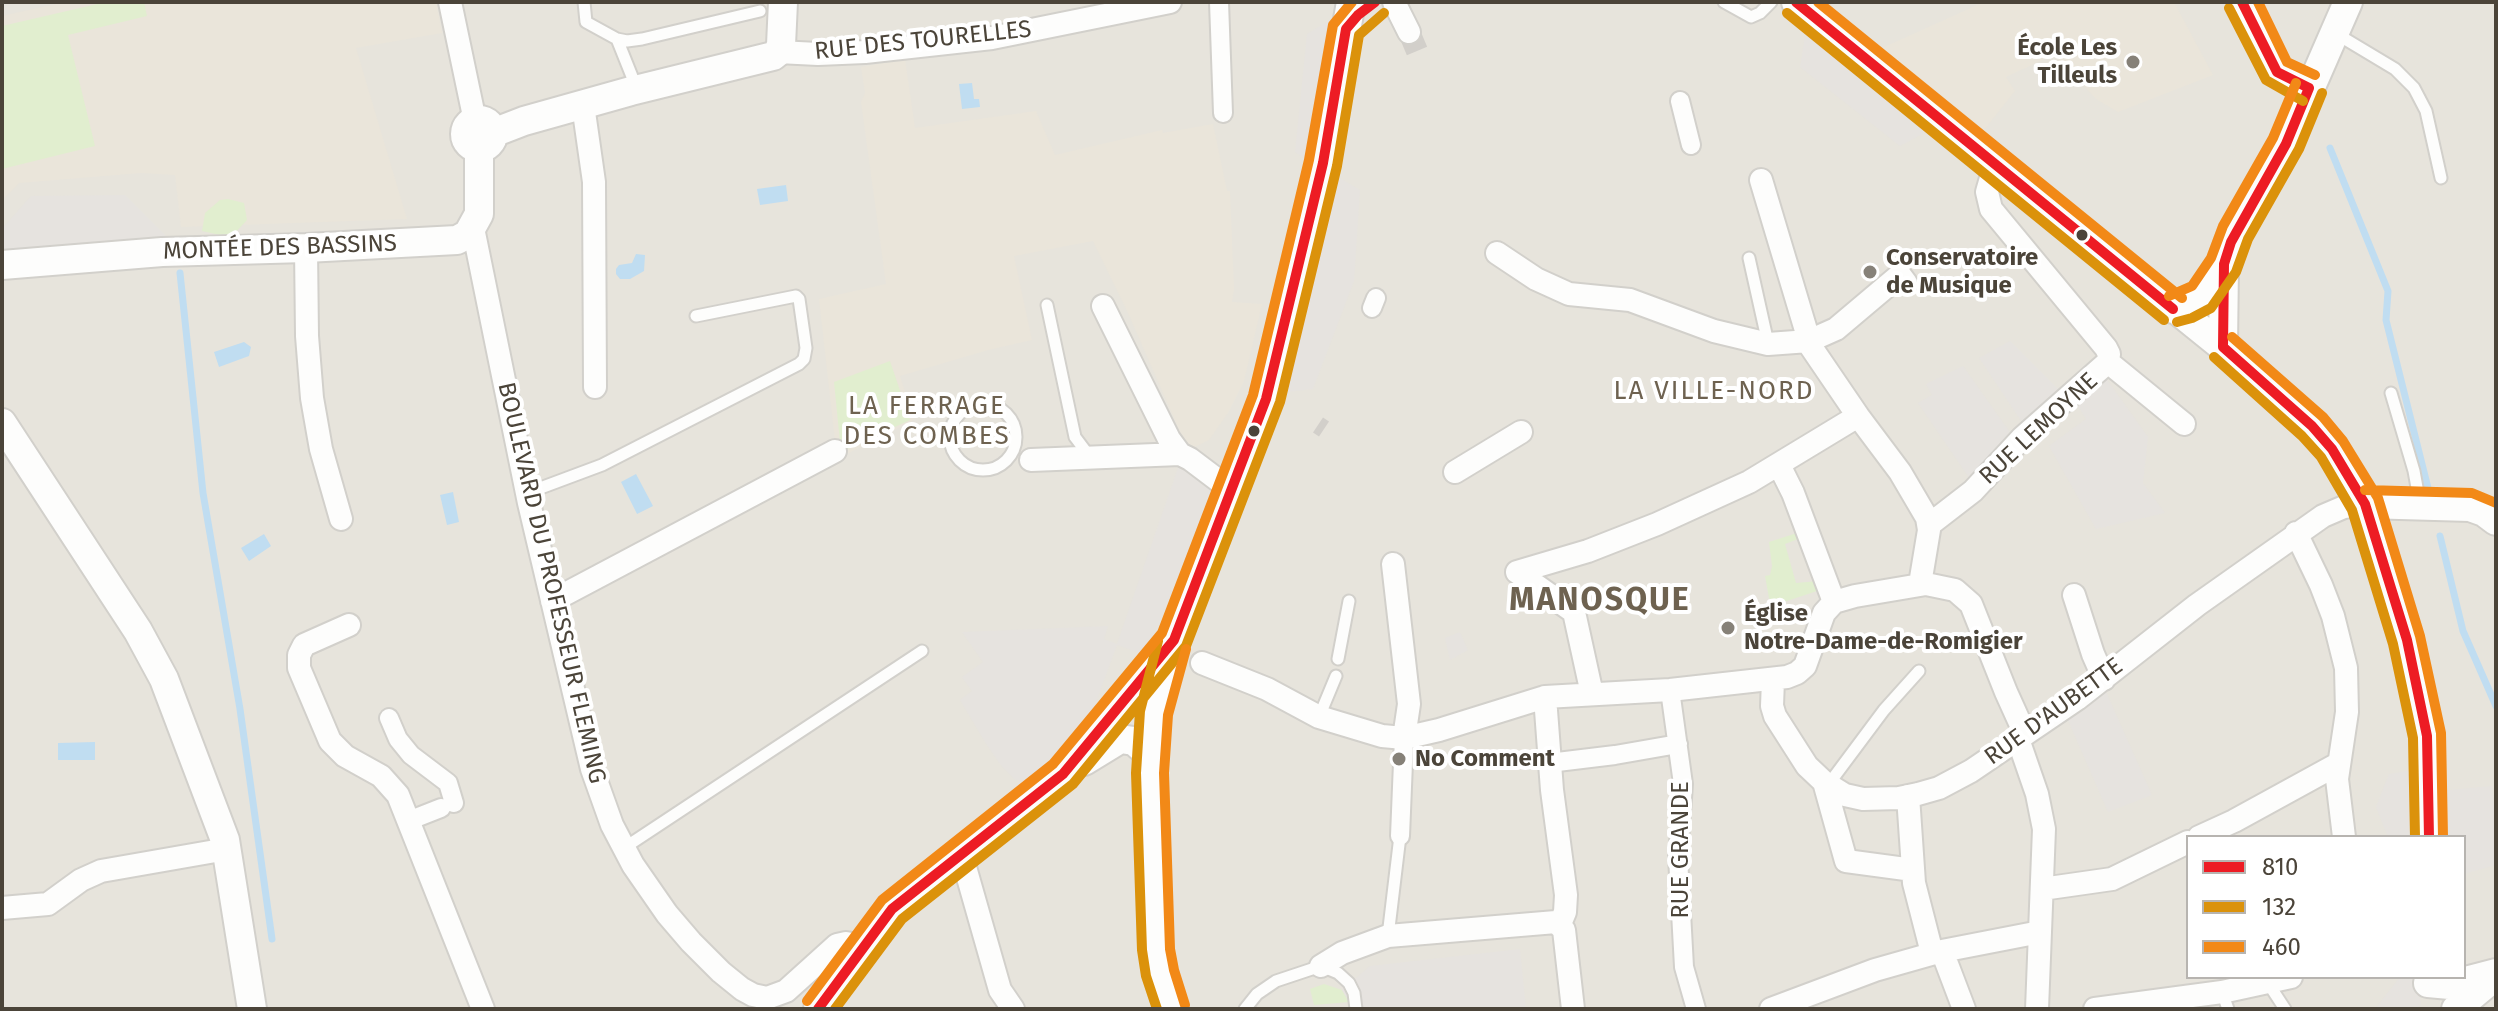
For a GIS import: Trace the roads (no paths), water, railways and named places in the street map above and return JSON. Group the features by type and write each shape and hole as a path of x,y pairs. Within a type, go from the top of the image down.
{"street":[{"path":"450,2 482,134 480,207 473,228"},
{"name":"RUE DES TOURELLES","path":"482,134 637,89 773,56 778,52 865,52 992,38 1170,2"},
{"path":"1219,2 1223,113"},
{"path":"1172,1009 1156,950 1150,755 1154,713 1171,647 1266,399 1323,163 1349,16 1358,15 1375,2"},
{"path":"1394,2 1409,32"},
{"path":"1796,2 2223,347 2312,426 2332,449 2365,504 2407,640 2427,736 2429,835"},
{"path":"2242,2 2277,72 2309,88"},
{"path":"2173,309 2202,297 2224,264 2235,233 2286,144 2348,2"},
{"path":"772,6 782,38 778,52"},
{"path":"1680,101 1685,150"},
{"path":"583,105 594,182 595,387"},
{"path":"1995,164 1987,192 1991,209 2106,348 2108,362"},
{"path":"1761,180 1809,341 1858,416 1900,472 1929,525 1920,584"},
{"name":"MONTÉE DES BASSINS","path":"2,265 162,252 446,241 463,238 473,228"},
{"name":"BOULEVARD DU PROFESSEUR FLEMING","path":"473,228 527,493 592,769 612,825 624,848 642,880 691,942 758,1003 786,991 837,945 853,943 863,946"},
{"path":"306,248 307,336 312,398 321,449 341,519"},
{"path":"1497,253 1526,273 1569,294 1630,300 1714,331 1768,344 1809,341 1836,329 1900,275 1906,283"},
{"path":"2223,347 2224,264"},
{"path":"1103,306 1169,439 1180,454 1231,490"},
{"name":"RUE LEMOYNE","path":"1929,525 1973,491 2022,438 2108,362 2184,424"},
{"path":"1592,694 1574,612 1517,572 1588,551 1749,482 1858,416"},
{"path":"2,423 138,631 164,679 227,849 252,1009"},
{"path":"1455,472 1521,432"},
{"path":"552,601 835,451"},
{"path":"1031,460 1180,454"},
{"path":"1779,465 1793,493 1834,602"},
{"path":"2365,504 2477,509 2496,521"},
{"name":"RUE D'AUBETTE","path":"1773,680 1772,706 1775,716 1807,766 1826,784 1845,795 1863,799 1908,796 1939,788 2022,737 2104,679 2197,605 2296,533 2336,509 2365,504"},
{"path":"2296,533 2333,616 2346,668 2347,712 2338,764 2344,835"},
{"path":"1393,564 1409,704 1404,738 1400,836"},
{"path":"1171,647 1267,689 1319,717 1382,736 1404,738 1545,697 1670,690 1773,680 1792,675 1803,668 1824,613 1834,602 1920,584 1947,587 1967,599 1975,611 2022,737 2042,817 2037,1009"},
{"path":"2074,595 2104,679"},
{"path":"349,625 304,645 299,655 299,668 330,741 345,756 388,782 398,795 483,1009"},
{"path":"1063,774 1171,647"},
{"path":"1143,679 1154,713"},
{"name":"RUE GRANDE","path":"1670,690 1683,784 1679,906 1689,1007"},
{"path":"1545,697 1549,763 1566,895 1565,912 1560,924"},
{"path":"389,718 398,739 411,755 448,783 448,806 408,821"},
{"path":"818,1009 892,909 1063,774 1123,739 1137,742 1150,755"},
{"path":"1549,763 1678,744"},
{"path":"2203,835 2338,764"},
{"path":"1826,784 1846,861 1913,870"},
{"path":"1908,796 1914,883 1937,952 1964,1009"},
{"path":"2042,889 2112,879 2186,843"},
{"path":"2,908 48,904 81,880 108,869 227,849"},
{"path":"961,853 1000,990 1013,1009"},
{"path":"1321,966 1342,953 1388,936 1552,921 1564,930 1573,1009"},
{"path":"1774,1007 1875,970 1937,952 2040,932"},
{"path":"1160,973 1178,993 1187,1009"},
{"path":"2428,990 2496,974"},
{"path":"2456,1009 2496,974"},
{"path":"2095,1009 2225,1000 2275,980"}],"lane":[{"path":"584,2 586,22 627,41 772,6"},
{"path":"1724,2 1751,17 1771,2"},
{"path":"2335,32 2395,69 2414,88 2426,111 2441,178"},
{"path":"617,39 637,89"},
{"path":"1749,258 1768,344"},
{"path":"527,493 602,465 804,359 806,348 796,296 696,316"},
{"path":"1047,305 1075,437 1090,458"},
{"path":"2391,393 2414,471 2435,506"},
{"path":"1006,461 1013,452 1016,431 1005,412 985,403 964,408 951,426 951,448 956,458 965,465 986,470 1006,461 1031,460"},
{"path":"1338,659 1349,601"},
{"path":"624,848 922,651"},
{"path":"1826,784 1919,671"},
{"path":"1319,717 1336,676"},
{"path":"1388,936 1400,836"},
{"path":"1245,1009 1257,994 1276,981 1321,966 1338,973 1349,983 1356,1009"},
{"path":"2275,980 2285,1009"}],"water":[{"path":"972,83 974,99 979,99 980,107 962,109 959,84"},
{"path":"786,185 788,201 760,205 757,189"},
{"path":"636,254 645,255 644,271 630,279 620,279 616,269 619,265 632,263"},
{"path":"244,342 251,347 249,356 219,367 214,352"},
{"path":"636,474 653,506 637,514 621,482"},
{"path":"453,492 459,522 447,525 440,495"},
{"path":"264,534 271,546 249,561 241,548"},
{"path":"95,742 95,760 58,760 58,743"}],"waterway":[{"path":"2330,148 2388,291 2386,320 2429,492"},
{"path":"180,273 203,493 240,709 272,939"},
{"path":"2440,536 2463,631 2496,706"}],"tunnel":[{"path":"1409,32 1417,51"},
{"path":"1318,425 1324,429"}],"place":[{"name":"École Les Tilleuls","path":"2133,62"},
{"name":"Conservatoire de Musique","path":"1870,272"},
{"name":"Église Notre-Dame-de-Romigier","path":"1728,628"},
{"name":"No Comment","path":"1399,759"}],"district":[{"name":"LA VILLE-NORD","path":"1714,392"},
{"name":"LA FERRAGE DES COMBES","path":"927,422"},
{"name":"MANOSQUE","path":"1600,601"}]}
